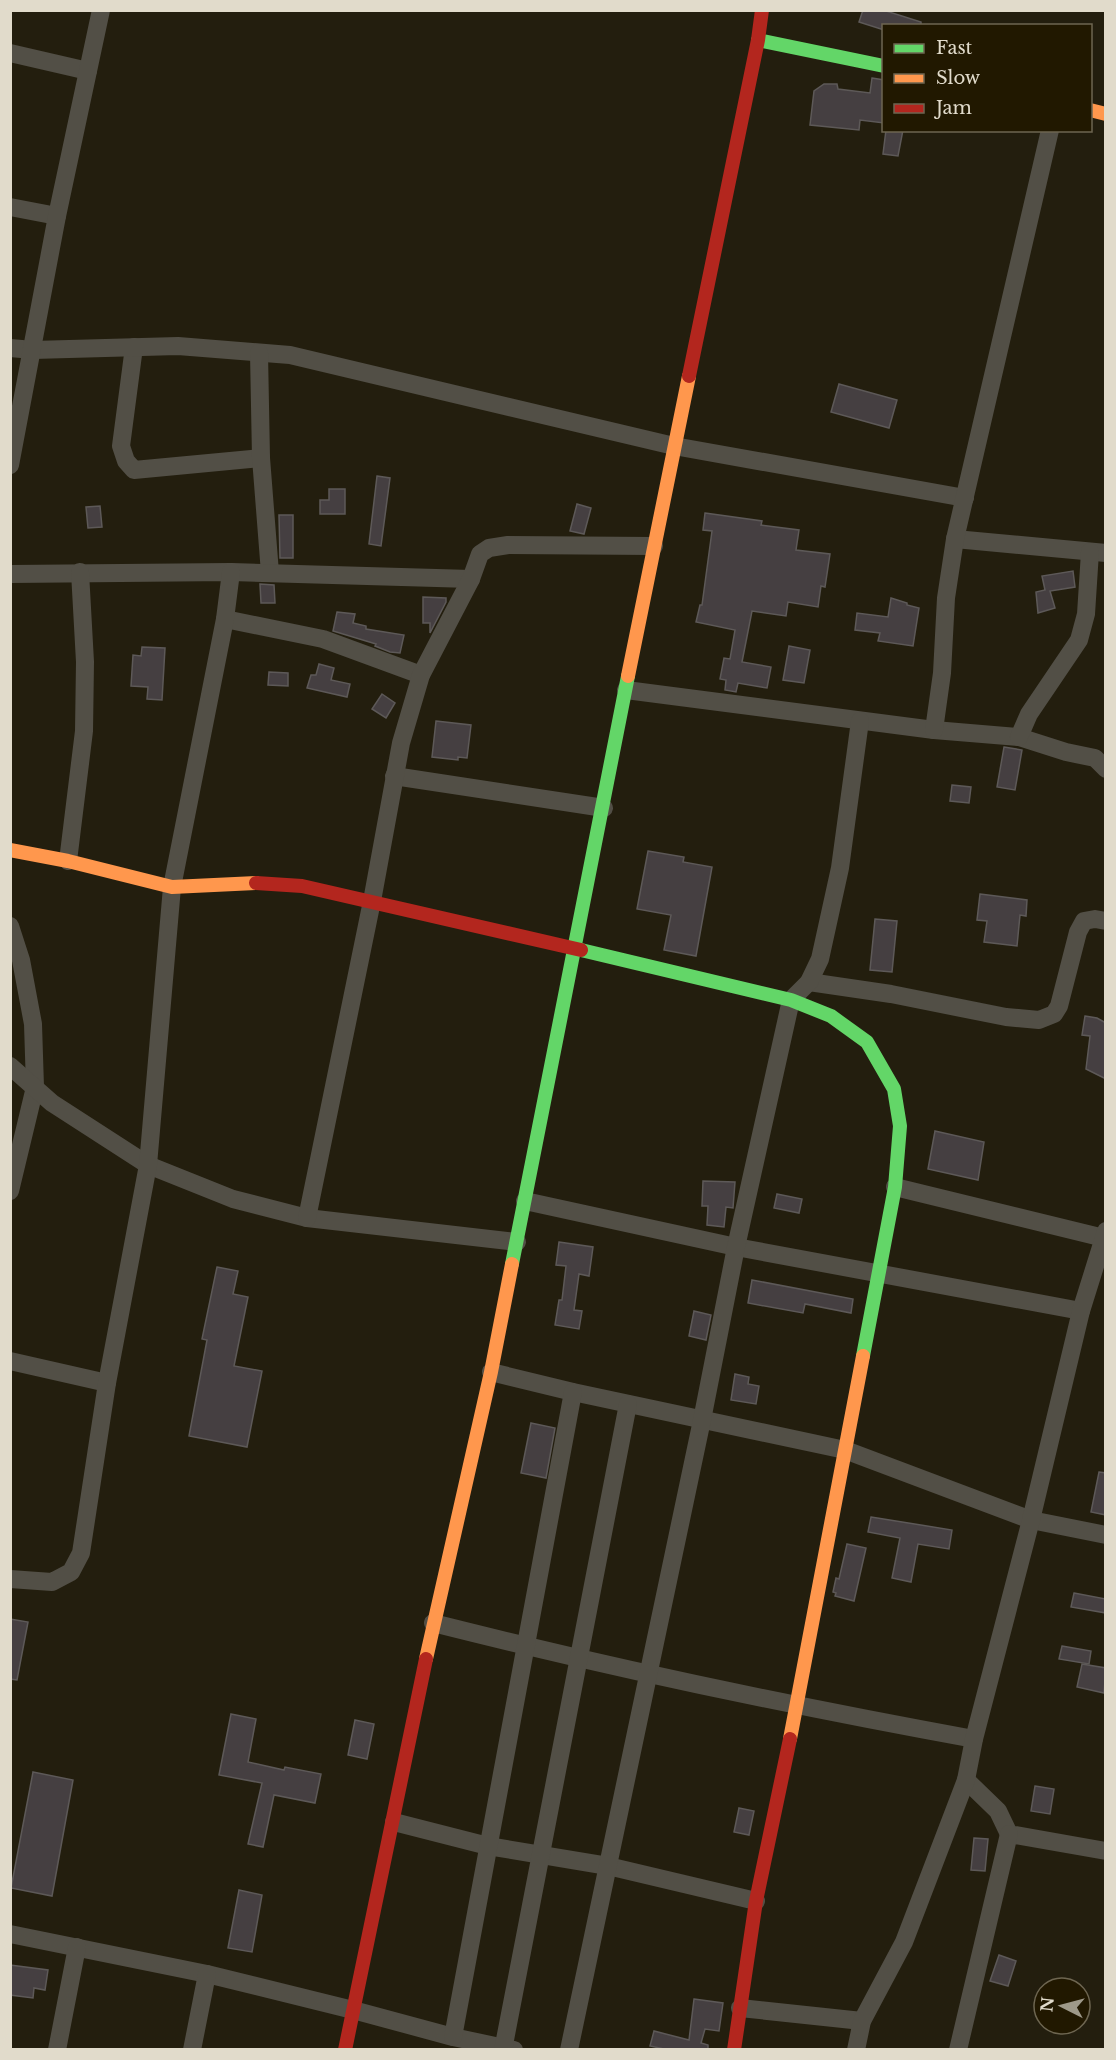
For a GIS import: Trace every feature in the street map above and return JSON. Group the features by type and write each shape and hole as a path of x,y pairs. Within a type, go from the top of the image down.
{"main road":[{"path":"345,2049 394,1822 433,1623 491,1372 674,446 758,40 762,10"},
{"path":"758,40 882,66"},
{"path":"10,850 69,861 172,887 248,882 302,886 791,1000 831,1016 867,1042 894,1089 900,1126 895,1187 797,1706 756,1901 734,2049"}],"street":[{"path":"10,465 57,216 101,10"},
{"path":"10,53 88,71"},
{"path":"934,730 942,673 946,598 955,539 1050,132"},
{"path":"10,207 57,216"},
{"path":"10,348 33,350 178,346 290,355 674,446 965,498"},
{"path":"134,347 121,446 126,461 134,470 261,458"},
{"path":"259,353 261,458 270,573"},
{"path":"955,539 1098,552 1079,640 1029,714 1019,737"},
{"path":"307,1218 372,902 401,743 421,675 471,579 480,554 489,548 508,545 654,546"},
{"path":"69,861 84,731 85,662 80,572"},
{"path":"10,574 231,572 471,579"},
{"path":"10,1579 52,1582 71,1572 81,1553 107,1383 148,1164 172,887 225,619 231,572"},
{"path":"225,619 323,639 421,675"},
{"path":"626,690 934,730 1019,737 1066,752 1095,758 1106,769"},
{"path":"570,2049 736,1247 791,1000 809,982 820,959 840,868 860,721"},
{"path":"394,776 604,808"},
{"path":"809,982 891,994 1006,1017 1039,1020 1054,1014 1059,1006 1078,932 1084,921 1095,919 1106,921"},
{"path":"10,926 21,960 33,1024 35,1087 10,1191"},
{"path":"10,1066 52,1103 148,1164 233,1198 307,1218 517,1242"},
{"path":"856,2049 862,2021 904,1942 966,1780 974,1739 1082,1311 1105,1235 895,1187"},
{"path":"525,1201 736,1247 1082,1311"},
{"path":"10,1361 107,1383"},
{"path":"491,1372 573,1392 845,1450 1031,1520 1106,1535"},
{"path":"453,2037 573,1392"},
{"path":"10,1934 207,1974 507,2049 578,1658 628,1404"},
{"path":"433,1623 527,1647 797,1706 974,1739"},
{"path":"958,2049 1009,1834 998,1811 966,1780"},
{"path":"394,1822 488,1846 608,1866 756,1901"},
{"path":"1009,1834 1106,1851"},
{"path":"57,2049 77,1947"},
{"path":"192,2049 207,1974"},
{"path":"740,2008 862,2021"}],"building":[{"path":"863,10 883,10 921,22 921,24 882,24 882,29 859,22"},
{"path":"872,78 882,80 882,123 860,120 859,130 810,125 814,91 824,84 837,84 838,89 870,93"},
{"path":"886,132 903,132 898,156 883,154"},
{"path":"839,384 897,400 889,428 831,412"},
{"path":"377,476 390,478 381,546 369,544"},
{"path":"329,489 345,489 345,514 320,514 320,500 329,500"},
{"path":"577,504 591,508 584,534 570,531"},
{"path":"100,506 102,527 88,528 86,507"},
{"path":"705,513 762,521 761,525 799,530 796,550 830,554 825,587 821,586 818,607 788,602 786,616 752,611 742,662 771,667 767,688 738,683 736,692 725,690 726,680 720,679 724,658 730,659 735,630 696,622 700,605 702,605 712,531 703,530"},
{"path":"279,515 293,515 293,558 280,558"},
{"path":"1073,571 1075,587 1050,591 1055,608 1038,613 1036,592 1045,590 1042,576"},
{"path":"260,584 274,585 275,603 261,603"},
{"path":"423,597 446,598 430,633 430,623 423,623"},
{"path":"891,598 919,608 913,646 878,641 880,633 855,630 857,613 888,617"},
{"path":"337,612 355,614 353,623 366,626 366,629 404,635 400,653 390,652 375,646 376,644 333,631"},
{"path":"789,646 810,650 804,683 783,680"},
{"path":"142,647 165,648 162,700 147,699 148,687 131,686 133,655 141,656"},
{"path":"319,664 334,668 331,680 350,684 347,697 307,688 311,675 316,675"},
{"path":"269,672 288,673 288,686 268,685"},
{"path":"382,694 395,703 386,718 372,709"},
{"path":"436,721 471,725 467,758 458,757 458,760 432,757"},
{"path":"1004,747 1022,750 1015,790 997,787"},
{"path":"952,785 971,787 969,803 950,801"},
{"path":"648,851 684,857 683,862 712,867 696,956 664,950 671,915 637,909"},
{"path":"980,894 1027,900 1026,916 1020,915 1017,946 984,942 987,921 977,920"},
{"path":"875,919 897,921 892,972 870,970"},
{"path":"1085,1016 1097,1018 1106,1023 1106,1079 1086,1069 1090,1036 1082,1035"},
{"path":"935,1131 984,1142 978,1180 928,1169"},
{"path":"703,1181 735,1182 733,1208 726,1207 724,1227 707,1225 708,1206 702,1206"},
{"path":"777,1194 802,1199 799,1213 774,1208"},
{"path":"559,1242 593,1247 589,1276 579,1274 574,1310 582,1311 579,1329 555,1325 559,1300 562,1300 566,1266 556,1265"},
{"path":"217,1267 238,1271 233,1294 248,1297 234,1366 262,1371 247,1447 189,1436 207,1340 202,1339"},
{"path":"752,1280 853,1299 851,1313 805,1304 803,1313 748,1303"},
{"path":"694,1311 711,1315 706,1340 689,1336"},
{"path":"735,1374 749,1377 748,1384 759,1386 756,1404 731,1400"},
{"path":"531,1423 555,1428 546,1478 521,1473"},
{"path":"1099,1472 1106,1473 1106,1515 1091,1512"},
{"path":"871,1517 952,1530 949,1549 918,1544 911,1582 892,1578 900,1538 868,1532"},
{"path":"847,1544 866,1548 854,1601 835,1596 836,1593 833,1592 836,1578 839,1579"},
{"path":"1074,1593 1106,1599 1106,1613 1071,1607"},
{"path":"10,1619 28,1622 17,1680 10,1679"},
{"path":"1062,1646 1091,1651 1089,1664 1059,1659"},
{"path":"1082,1664 1106,1668 1104,1693 1077,1687"},
{"path":"231,1714 256,1719 248,1762 284,1770 285,1767 321,1774 315,1803 274,1795 263,1847 248,1844 262,1783 219,1775"},
{"path":"355,1720 374,1724 367,1759 348,1755"},
{"path":"33,1772 73,1780 52,1896 11,1888"},
{"path":"1035,1786 1054,1789 1050,1814 1031,1811"},
{"path":"739,1808 754,1811 749,1835 734,1832"},
{"path":"974,1838 988,1839 985,1871 971,1870"},
{"path":"239,1890 262,1895 252,1952 228,1948"},
{"path":"999,1955 1016,1961 1008,1986 990,1981"},
{"path":"10,1965 48,1970 45,1990 34,1988 33,1998 10,1995"},
{"path":"694,1999 723,2003 719,2031 705,2029 701,2043 708,2045 708,2049 664,2049 650,2046 654,2031 689,2040"}],"traffic: fast":[{"path":"758,40 882,66"},
{"path":"512,1264 628,676"},
{"path":"581,950 791,1000 831,1016 867,1042 894,1089 900,1126 895,1187 863,1356"}],"traffic: slow":[{"path":"1092,110 1106,114"},
{"path":"628,676 689,376"},
{"path":"10,850 68,861 172,887 256,883"},
{"path":"426,1659 491,1372 512,1264"},
{"path":"790,1739 863,1356"}],"traffic: jam":[{"path":"689,376 758,40 762,10"},
{"path":"256,883 302,886 581,950"},
{"path":"345,2050 426,1659"},
{"path":"734,2050 756,1901 790,1739"}]}
